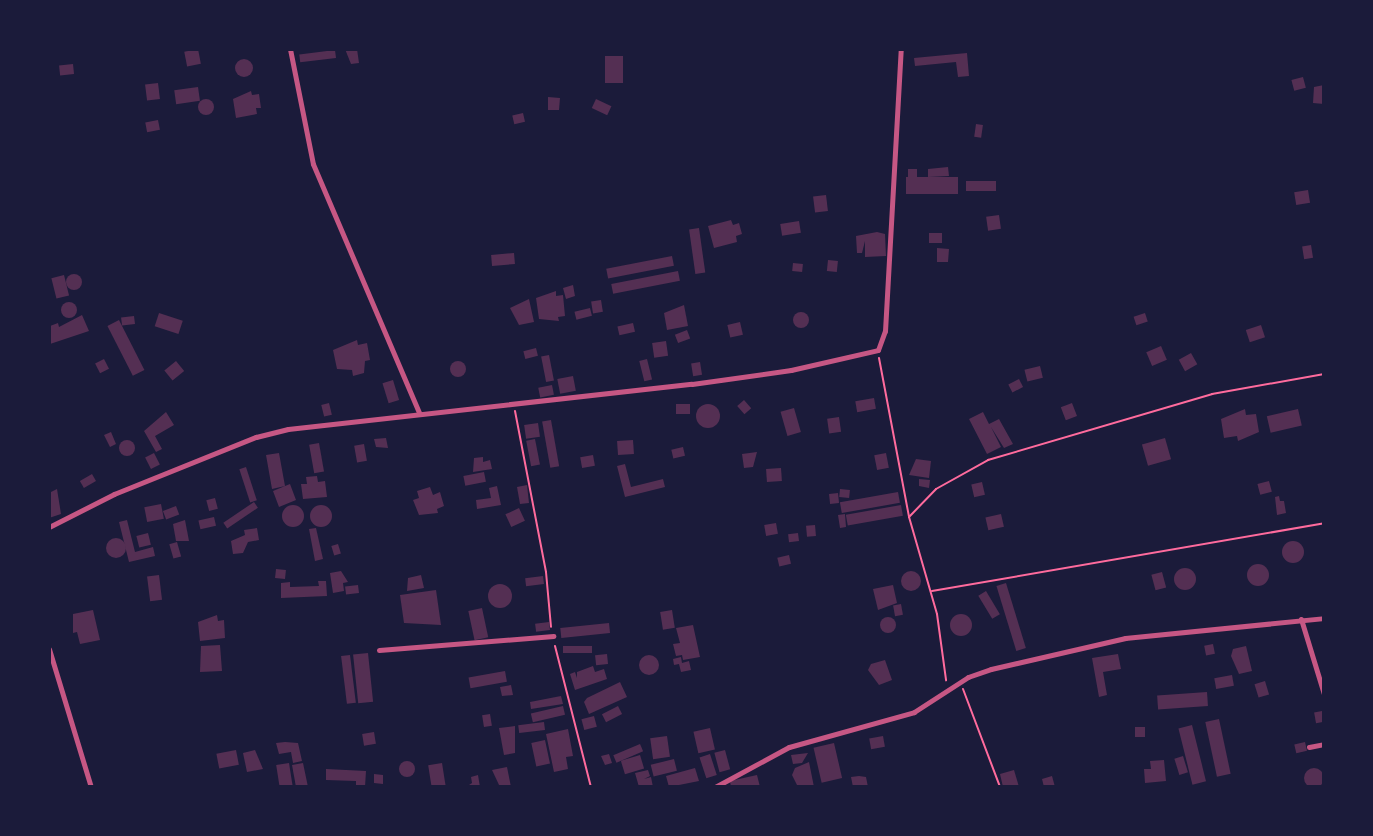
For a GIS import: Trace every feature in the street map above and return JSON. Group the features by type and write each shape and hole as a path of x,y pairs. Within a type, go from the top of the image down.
{"street":[{"path":"290,49 313,164 419,413"},
{"path":"49,527 114,494 256,437 323,424 791,370 878,350 885,331 901,49"},
{"path":"715,787 789,747 914,712 947,690 991,669 1125,638 1324,618"},
{"path":"1301,619 1324,694"},
{"path":"379,650 553,636"},
{"path":"49,649 91,787"},
{"path":"1309,747 1324,744"}],"path":[{"path":"878,350 909,517 932,591 947,690"},
{"path":"909,517 936,489 988,460 1212,394 1324,374"},
{"path":"513,402 546,572 553,636 591,787"},
{"path":"932,591 1324,523"},
{"path":"958,684 976,715 1000,787"}],"building":[{"path":"198,49 201,64 187,66 184,52"},
{"path":"345,49 357,49 359,63 351,64"},
{"path":"335,50 336,58 300,62 299,54"},
{"path":"967,53 969,76 958,77 956,62 915,66 914,58"},
{"path":"605,56 623,56 623,83 605,83"},
{"path":"240,59 248,59 253,68 251,75 240,77 235,72 235,64"},
{"path":"73,64 74,74 60,75 59,65"},
{"path":"1303,77 1306,88 1294,91 1291,80"},
{"path":"158,83 160,99 147,100 145,85"},
{"path":"1324,85 1324,104 1313,103 1314,87"},
{"path":"198,87 200,101 176,104 174,90"},
{"path":"251,91 252,95 259,94 261,108 256,108 257,114 236,118 233,99"},
{"path":"548,97 560,98 559,110 548,110"},
{"path":"206,99 214,107 206,115 198,107"},
{"path":"596,99 611,106 607,115 592,108"},
{"path":"523,113 525,122 514,124 512,115"},
{"path":"158,120 160,130 147,132 145,122"},
{"path":"976,124 983,125 981,138 974,137"},
{"path":"948,167 949,176 928,177 928,169"},
{"path":"908,169 917,169 917,178 908,178"},
{"path":"906,177 958,177 958,194 906,194"},
{"path":"966,181 996,181 996,191 966,191"},
{"path":"1308,190 1310,203 1296,205 1294,192"},
{"path":"826,195 828,211 815,212 813,197"},
{"path":"999,215 1001,229 988,231 986,217"},
{"path":"731,220 733,225 739,223 742,234 736,236 737,242 714,248 708,226"},
{"path":"799,221 801,233 782,236 780,224"},
{"path":"699,228 705,273 695,274 689,229"},
{"path":"877,232 885,234 886,256 865,257 865,241 862,253 857,253 856,236"},
{"path":"929,233 942,233 942,243 929,243"},
{"path":"1311,245 1313,258 1304,259 1302,246"},
{"path":"937,248 949,249 948,262 937,262"},
{"path":"514,253 515,264 492,266 491,255"},
{"path":"672,256 674,266 608,279 606,269"},
{"path":"828,260 838,261 837,272 827,271"},
{"path":"793,263 803,264 802,272 792,271"},
{"path":"678,271 680,281 613,294 611,284"},
{"path":"71,274 77,274 82,282 80,288 71,290 66,285 66,279"},
{"path":"64,275 69,295 56,299 51,278"},
{"path":"573,285 575,296 566,299 563,288"},
{"path":"556,291 556,296 563,295 565,316 558,317 559,321 539,319 536,298"},
{"path":"529,299 534,322 519,325 510,308"},
{"path":"601,300 603,312 593,313 591,302"},
{"path":"66,302 72,302 77,310 75,316 66,318 61,313 61,307"},
{"path":"684,305 688,326 667,330 664,313"},
{"path":"590,308 592,316 576,320 574,312"},
{"path":"798,312 804,312 809,320 807,326 798,328 793,323 793,317"},
{"path":"159,313 183,321 178,334 155,326"},
{"path":"1145,313 1148,322 1136,325 1134,317"},
{"path":"82,315 89,331 50,344 50,326 58,323 59,327"},
{"path":"134,316 135,324 122,326 121,318"},
{"path":"119,320 144,370 133,376 107,326"},
{"path":"740,322 743,335 730,338 727,325"},
{"path":"633,323 635,332 619,335 617,327"},
{"path":"1261,325 1265,337 1250,342 1246,330"},
{"path":"687,330 690,338 678,343 675,335"},
{"path":"357,340 358,345 367,343 370,360 365,361 364,373 353,376 352,370 337,369 333,350"},
{"path":"666,341 668,356 654,358 652,343"},
{"path":"1161,346 1167,360 1152,366 1146,352"},
{"path":"536,348 538,356 525,359 523,351"},
{"path":"1191,353 1197,364 1185,371 1179,360"},
{"path":"549,355 554,381 546,382 541,357"},
{"path":"104,359 109,369 100,373 95,364"},
{"path":"647,359 652,379 644,381 639,361"},
{"path":"176,361 184,371 173,381 164,370"},
{"path":"458,361 464,363 464,375 458,377 452,375 450,369 452,363"},
{"path":"700,362 702,375 693,376 691,363"},
{"path":"1040,366 1043,378 1027,382 1024,370"},
{"path":"573,376 576,391 560,394 557,379"},
{"path":"1019,379 1023,387 1012,392 1008,384"},
{"path":"393,380 399,400 389,403 382,383"},
{"path":"552,385 554,395 540,397 538,388"},
{"path":"874,398 876,409 857,412 855,401"},
{"path":"744,400 751,408 744,414 737,406"},
{"path":"329,403 332,415 324,417 321,405"},
{"path":"1072,403 1077,416 1066,420 1061,407"},
{"path":"676,404 690,404 690,414 676,414"},
{"path":"708,404 719,411 720,416 713,427 708,428 697,421 696,416 703,405"},
{"path":"794,408 801,432 787,436 781,412"},
{"path":"1245,409 1246,415 1256,414 1259,432 1238,441 1237,436 1224,438 1221,419"},
{"path":"1298,409 1302,426 1271,433 1267,416"},
{"path":"166,412 174,425 155,436 162,449 156,452 144,431"},
{"path":"983,412 989,424 999,419 1013,444 1004,448 991,427 1001,447 987,454 969,419"},
{"path":"839,417 841,432 829,434 827,419"},
{"path":"551,420 559,466 550,468 542,422"},
{"path":"538,423 540,437 526,439 524,425"},
{"path":"111,432 116,444 110,447 104,435"},
{"path":"386,438 388,448 376,447 374,439"},
{"path":"1165,438 1171,459 1148,466 1142,445"},
{"path":"535,439 540,465 531,466 526,441"},
{"path":"124,440 130,440 135,448 133,454 124,456 119,451 119,445"},
{"path":"633,440 634,454 618,455 617,441"},
{"path":"319,443 324,472 314,473 309,445"},
{"path":"364,444 367,461 357,462 354,446"},
{"path":"683,447 685,456 673,458 671,450"},
{"path":"757,452 753,467 744,468 742,454"},
{"path":"154,453 160,465 151,469 145,458"},
{"path":"279,453 285,486 272,489 266,455"},
{"path":"886,453 889,468 877,470 874,455"},
{"path":"593,455 595,466 582,468 580,457"},
{"path":"483,457 483,462 490,460 492,469 473,472 474,458"},
{"path":"916,459 931,461 929,478 909,475"},
{"path":"625,464 631,487 663,479 665,487 625,497 617,466"},
{"path":"246,467 257,500 250,502 239,469"},
{"path":"781,468 782,481 767,482 766,469"},
{"path":"484,472 486,482 465,486 463,476"},
{"path":"92,474 96,481 84,488 80,481"},
{"path":"317,476 318,482 325,481 327,497 303,499 301,484 307,484 306,477"},
{"path":"919,479 930,480 929,488 919,486"},
{"path":"1269,481 1272,492 1260,495 1257,484"},
{"path":"982,482 985,495 974,497 971,484"},
{"path":"290,484 296,500 279,507 273,491"},
{"path":"527,485 529,503 520,504 517,487"},
{"path":"497,486 501,505 477,509 476,500 491,498 489,488"},
{"path":"430,487 433,495 440,492 444,506 437,509 438,513 419,515 413,500 419,498 417,491"},
{"path":"57,489 61,514 49,518 49,493"},
{"path":"840,489 850,490 849,498 839,497"},
{"path":"898,492 900,503 842,513 840,502"},
{"path":"838,493 839,503 830,504 829,494"},
{"path":"1279,496 1280,501 1284,501 1286,513 1277,515 1275,497"},
{"path":"215,498 218,509 209,511 206,500"},
{"path":"254,502 258,508 227,528 223,523"},
{"path":"161,504 164,519 147,522 144,507"},
{"path":"293,505 301,508 304,516 301,524 293,527 285,524 282,516 285,508"},
{"path":"317,505 325,505 332,512 332,520 325,527 317,527 310,520 310,512"},
{"path":"901,505 903,516 848,526 846,515"},
{"path":"176,506 179,514 166,519 163,511"},
{"path":"519,508 525,521 511,527 505,514"},
{"path":"845,514 846,527 840,528 838,515"},
{"path":"1001,514 1004,527 988,530 985,518"},
{"path":"214,517 216,526 200,529 198,521"},
{"path":"127,520 135,552 153,547 155,556 129,562 119,522"},
{"path":"185,520 189,541 176,541 173,524"},
{"path":"776,523 778,534 766,536 764,525"},
{"path":"815,525 816,536 807,537 806,526"},
{"path":"257,528 259,540 248,542 243,553 233,554 231,541 245,535 244,530"},
{"path":"316,528 323,559 315,561 309,529"},
{"path":"148,533 151,545 139,548 136,536"},
{"path":"798,533 799,541 789,542 788,534"},
{"path":"116,538 123,541 126,548 123,555 116,558 109,555 106,548 109,541"},
{"path":"1293,541 1301,544 1304,552 1301,560 1293,563 1285,560 1282,552 1285,544"},
{"path":"177,542 181,556 173,559 169,544"},
{"path":"338,544 341,554 334,556 331,546"},
{"path":"789,555 791,564 779,566 777,558"},
{"path":"1258,564 1266,567 1269,575 1266,583 1258,586 1250,583 1247,575 1250,567"},
{"path":"1185,568 1195,575 1196,579 1189,589 1185,590 1175,583 1174,579 1181,569"},
{"path":"276,569 286,570 285,579 275,578"},
{"path":"341,571 348,582 343,583 344,591 333,593 330,573"},
{"path":"911,571 918,574 921,581 918,588 911,591 904,588 901,581 904,574"},
{"path":"1162,572 1166,587 1156,590 1151,575"},
{"path":"159,575 162,600 150,601 147,576"},
{"path":"421,575 424,588 407,591 408,578"},
{"path":"543,576 544,584 526,586 525,578"},
{"path":"318,581 326,581 327,596 281,598 281,583 290,582 290,587 319,586"},
{"path":"1006,583 1026,648 1016,651 996,586"},
{"path":"500,584 509,587 512,596 509,605 500,608 491,605 488,596 491,587"},
{"path":"358,585 359,593 346,595 345,587"},
{"path":"893,585 897,603 878,610 873,589"},
{"path":"436,590 441,625 404,623 400,595"},
{"path":"986,591 1000,614 992,619 978,596"},
{"path":"901,604 903,615 895,616 893,605"},
{"path":"482,608 488,637 475,640 468,611"},
{"path":"93,610 100,640 80,644 77,632 73,633 73,614"},
{"path":"672,610 675,628 663,630 660,612"},
{"path":"961,614 969,617 972,625 969,633 961,636 953,633 950,625 953,617"},
{"path":"217,615 218,621 224,620 225,638 200,641 198,622"},
{"path":"885,617 891,617 896,625 894,631 885,633 880,628 880,622"},
{"path":"549,622 550,630 536,632 535,624"},
{"path":"609,623 610,633 561,638 560,628"},
{"path":"693,625 700,657 683,660 682,655 676,656 673,644 680,643 676,628"},
{"path":"1213,644 1215,654 1206,656 1204,646"},
{"path":"220,645 222,671 200,672 201,646"},
{"path":"563,646 592,646 592,653 563,653"},
{"path":"1246,646 1252,671 1239,674 1231,656 1233,649"},
{"path":"368,653 373,702 358,703 353,655"},
{"path":"607,654 608,664 596,665 595,655"},
{"path":"1118,654 1121,669 1103,672 1107,695 1099,697 1092,658"},
{"path":"350,655 356,703 347,704 341,656"},
{"path":"649,655 656,658 659,665 656,672 649,675 642,672 639,665 642,658"},
{"path":"681,657 682,663 689,661 691,670 681,672 679,664 674,665 673,659"},
{"path":"885,660 892,680 879,685 868,670 871,664"},
{"path":"593,666 595,672 604,669 607,679 575,690 570,674 575,672 577,678 577,672"},
{"path":"505,671 507,682 470,688 469,677"},
{"path":"1232,675 1234,686 1216,689 1214,678"},
{"path":"1265,681 1269,694 1259,698 1254,684"},
{"path":"620,682 627,697 589,714 584,702 587,698"},
{"path":"511,685 513,695 502,696 500,687"},
{"path":"1207,692 1208,706 1158,709 1157,695"},
{"path":"561,696 563,704 531,709 530,702"},
{"path":"563,706 565,715 533,722 531,713"},
{"path":"618,706 622,714 606,722 602,714"},
{"path":"1322,711 1324,722 1316,723 1314,712"},
{"path":"490,714 492,726 484,727 482,715"},
{"path":"594,716 597,727 584,730 581,719"},
{"path":"1219,719 1231,774 1217,777 1205,722"},
{"path":"544,722 545,730 519,733 518,725"},
{"path":"1192,725 1206,781 1192,785 1178,728"},
{"path":"515,726 515,753 504,755 499,728"},
{"path":"1135,727 1145,727 1145,737 1135,737"},
{"path":"710,728 715,749 698,753 693,732"},
{"path":"568,729 573,756 566,757 568,769 554,772 546,734"},
{"path":"374,732 376,744 364,746 362,734"},
{"path":"667,736 670,757 653,759 650,738"},
{"path":"883,736 885,747 871,749 869,738"},
{"path":"545,740 550,763 536,766 531,743"},
{"path":"1305,742 1307,751 1296,753 1294,744"},
{"path":"276,743 298,743 302,761 293,763 291,752 279,754"},
{"path":"834,743 842,778 822,783 814,748"},
{"path":"640,744 643,751 616,763 613,755"},
{"path":"236,750 239,765 219,769 216,754"},
{"path":"255,750 263,769 247,772 243,753"},
{"path":"725,750 730,769 720,772 714,753"},
{"path":"808,753 802,763 793,764 791,755"},
{"path":"609,754 612,763 605,765 601,756"},
{"path":"710,754 717,775 706,778 700,757"},
{"path":"640,755 644,768 625,774 621,761"},
{"path":"1183,756 1188,772 1179,775 1174,759"},
{"path":"674,759 677,771 654,776 651,765"},
{"path":"1164,760 1166,781 1145,783 1144,769 1151,769 1150,761"},
{"path":"407,761 415,769 407,777 399,769"},
{"path":"809,762 814,787 798,787 792,775 795,768"},
{"path":"289,763 293,787 280,787 276,765"},
{"path":"303,763 308,787 296,787 292,765"},
{"path":"442,763 446,787 432,787 428,765"},
{"path":"507,767 511,787 500,787 492,770"},
{"path":"695,768 699,781 669,787 666,776"},
{"path":"1314,768 1321,771 1324,778 1321,785 1314,788 1307,785 1304,778 1307,771"},
{"path":"326,769 366,771 365,787 356,787 356,781 326,780"},
{"path":"648,770 650,776 644,779 651,777 653,787 639,787 635,773"},
{"path":"1014,770 1019,787 1003,787 1000,774"},
{"path":"374,774 383,775 383,784 374,783"},
{"path":"478,775 480,787 466,787 472,783 471,777"},
{"path":"757,775 760,787 731,787 730,781"},
{"path":"1052,776 1055,787 1044,787 1042,779"},
{"path":"851,777 866,777 868,787 853,787"}]}
